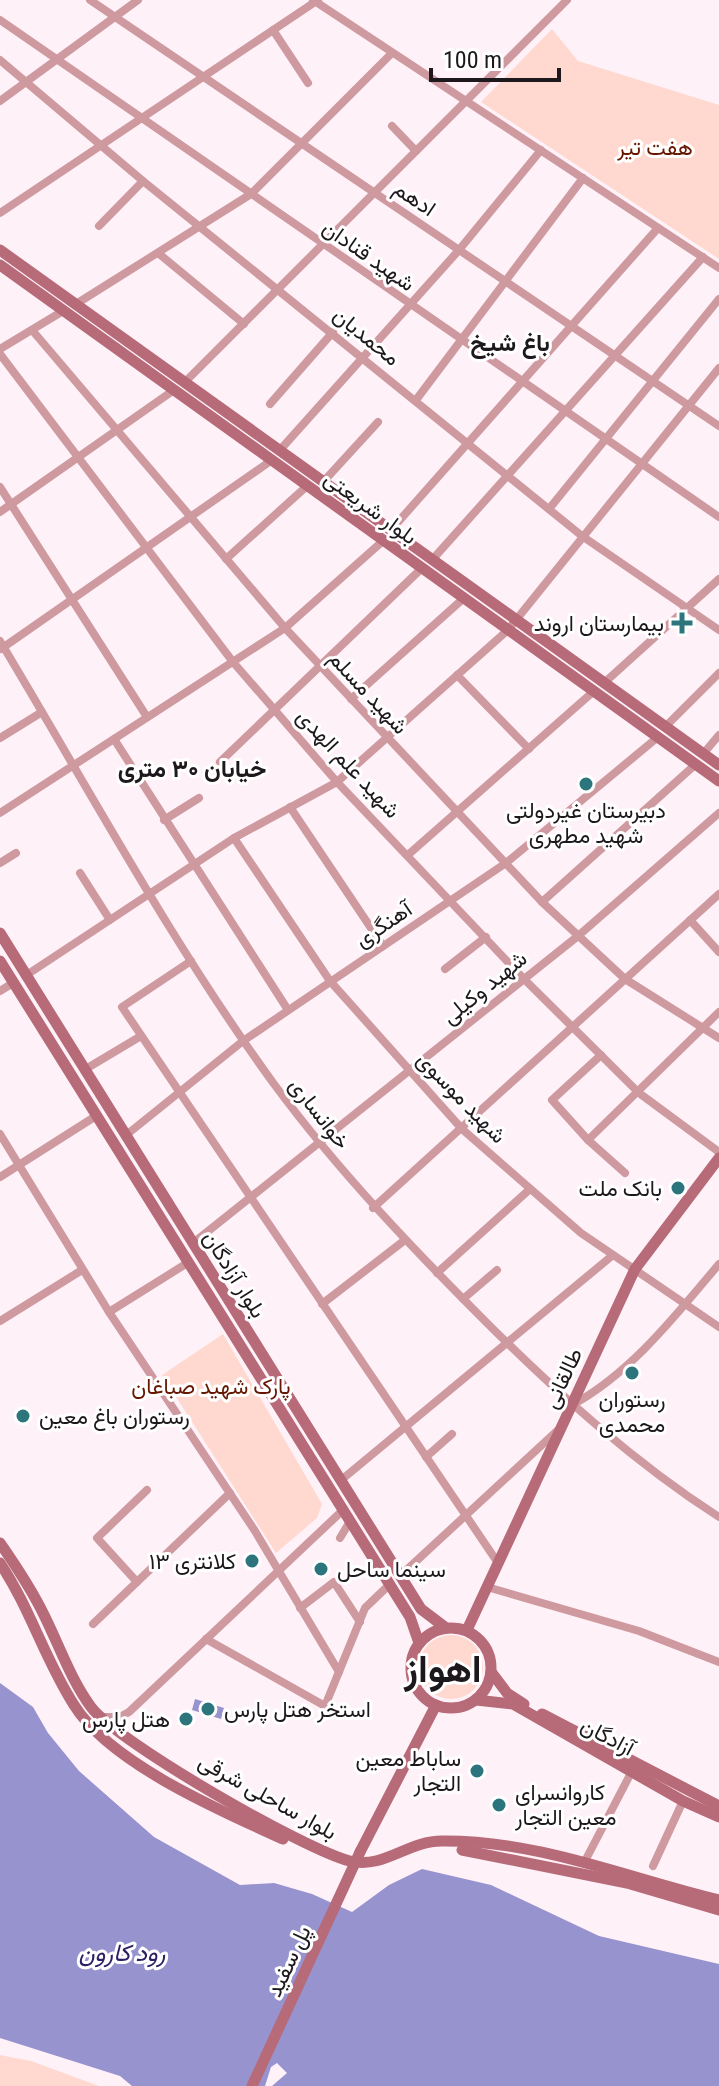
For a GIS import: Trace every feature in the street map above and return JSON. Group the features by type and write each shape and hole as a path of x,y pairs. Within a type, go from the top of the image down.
{"main road":[{"name":"بلوار شریعتی","path":"0,250 185,382 276,455 307,486 432,560 594,691 699,759 719,781"},
{"name":"بلوار شریعتی","path":"0,265 174,390 276,455 324,481 422,568 464,598 604,683 661,732"},
{"name":"بلوار شریعتی","path":"699,759 719,765"},
{"name":"بلوار آزادگان","path":"0,933 421,1609 446,1628"},
{"name":"بلوار آزادگان","path":"0,961 410,1617 419,1643"},
{"name":"طالقانی","path":"467,1630 635,1269 719,1155"},
{"name":"بلوار ساحلی شرقی","path":"0,1543 43,1611 84,1695 100,1717 133,1742 274,1826 346,1860 374,1864 411,1847 442,1841 517,1848 585,1861 719,1900"},
{"name":"بلوار ساحلی شرقی","path":"0,1563 32,1616 73,1703 86,1722 106,1741 170,1782 270,1833 361,1869 374,1869 414,1852 442,1847 627,1883 719,1910"},
{"path":"446,1628 467,1630 484,1643 492,1673 476,1700 457,1708 436,1705 419,1693 411,1673 419,1643 446,1628"},
{"name":"آزادگان","path":"492,1673 516,1700 719,1806"},
{"name":"آزادگان","path":"476,1700 513,1704 683,1801 719,1817"},
{"name":"پل سفید","path":"252,2086 360,1852 436,1705"}],"street":[{"name":"ادهم","path":"90,0 719,426"},
{"path":"0,101 138,0"},
{"path":"185,382 567,0"},
{"path":"0,213 315,1 719,268"},
{"name":"شهید قنادان","path":"0,20 719,517"},
{"path":"273,30 308,83"},
{"path":"76,304 251,194 392,53"},
{"name":"محمدیان","path":"0,60 143,181 582,536 719,630"},
{"path":"392,126 416,151"},
{"path":"1,646 191,517 276,455 459,250 541,150"},
{"path":"416,400 583,178"},
{"path":"99,226 143,181"},
{"path":"0,813 285,628 388,535 658,228"},
{"path":"158,253 244,324"},
{"path":"432,560 703,257"},
{"path":"549,509 719,299"},
{"path":"0,352 63,311"},
{"name":"شهید مسلم","path":"32,330 285,628 542,902 625,979 719,1038"},
{"path":"270,404 333,332"},
{"name":"شهید علم الهدی","path":"0,352 233,662 337,782 571,1027 639,1093 719,1155"},
{"path":"25,976 234,838 337,782 511,624 719,368"},
{"path":"0,512 174,390"},
{"path":"324,481 378,422"},
{"path":"226,559 307,486"},
{"path":"0,487 147,717"},
{"path":"220,762 422,568"},
{"path":"604,683 719,579"},
{"path":"351,699 464,598"},
{"name":"خوانساری","path":"1,646 191,961 243,1041 319,1143 373,1208 571,1405 719,1517"},
{"name":"آهنگری","path":"125,1136 243,1041 506,863 661,732 719,673"},
{"path":"457,675 529,749"},
{"path":"409,854 594,691"},
{"path":"0,738 42,712"},
{"path":"542,902 699,759 719,735"},
{"path":"114,739 192,865 288,1010"},
{"path":"164,820 199,798"},
{"path":"290,807 383,946"},
{"name":"شهید وکیلی","path":"192,1244 578,936 719,813"},
{"name":"شهید موسوی","path":"234,838 330,981 462,1129 581,1233 719,1327"},
{"path":"0,863 16,853"},
{"path":"80,873 110,920"},
{"path":"373,1208 719,894"},
{"path":"690,920 719,952"},
{"path":"445,969 486,937"},
{"path":"191,961 122,1007 498,1563"},
{"path":"0,991 13,983"},
{"path":"588,1140 719,1012"},
{"path":"84,1070 141,1036"},
{"path":"601,1055 552,1100 588,1140 625,1173"},
{"path":"0,1177 96,1116"},
{"path":"0,1134 82,1270 230,1493 339,1672"},
{"path":"437,1273 530,1189"},
{"path":"322,1304 405,1240"},
{"path":"340,1481 613,1255"},
{"path":"109,1312 189,1262"},
{"path":"571,1405 598,1391 685,1304 719,1264"},
{"path":"0,1321 82,1270"},
{"path":"463,1299 497,1270"},
{"path":"400,1576 561,1428"},
{"path":"426,1457 452,1434"},
{"path":"137,1582 97,1538 147,1490"},
{"path":"93,1624 230,1493"},
{"path":"100,1717 110,1718 129,1712 342,1511"},
{"path":"340,1538 349,1523"},
{"path":"300,1608 334,1582 360,1622"},
{"path":"206,1639 325,1706 365,1608 389,1585"},
{"path":"487,1587 639,1631 719,1662"},
{"path":"129,1712 126,1727 133,1742"},
{"path":"585,1861 632,1771"},
{"path":"653,1866 683,1801"}],"green space":[{"name":"هفت تیر","path":"552,29 578,61 719,105 719,259 481,102"},
{"name":"پارک شهید صباغان","path":"223,1334 322,1504 317,1518 276,1553 162,1375"},
{"path":"451,1635 469,1641 477,1649 483,1667 477,1685 469,1693 451,1699 433,1693 425,1685 419,1667 425,1649 433,1641"},
{"path":"0,2055 31,2061 99,2086 0,2086"}],"water":[{"name":"رود کارون","path":"0,1683 33,1707 48,1733 79,1771 154,1837 240,1885 274,1883 312,1894 352,1912 389,1885 422,1869 491,1885 599,1936 719,1964 719,2086 272,2086 287,2073 277,2063 271,2067 265,2086 132,2086 120,2076 0,2038"},
{"name":"استخر هتل پارس","path":"195,1699 224,1708 221,1719 192,1710"}],"place":[{"name":"بیمارستان اروند","path":"682,623"},
{"name":"دبیرستان غیردولتی شهید مطهری","path":"586,784"},
{"name":"بانک ملت","path":"678,1188"},
{"name":"رستوران محمدی","path":"632,1373"},
{"name":"رستوران باغ معین","path":"23,1416"},
{"name":"کلانتری ۱۳","path":"252,1561"},
{"name":"سینما ساحل","path":"321,1569"},
{"name":"استخر هتل پارس","path":"208,1709"},
{"name":"هتل پارس","path":"186,1719"},
{"name":"ساباط معین التجار","path":"477,1771"},
{"name":"کاروانسرای معین التجار","path":"499,1805"}],"district":[{"name":"باغ شیخ","path":"510,343"},
{"name":"خیابان ۳۰ متری","path":"192,769"},
{"name":"اهواز","path":"443,1669"}]}
